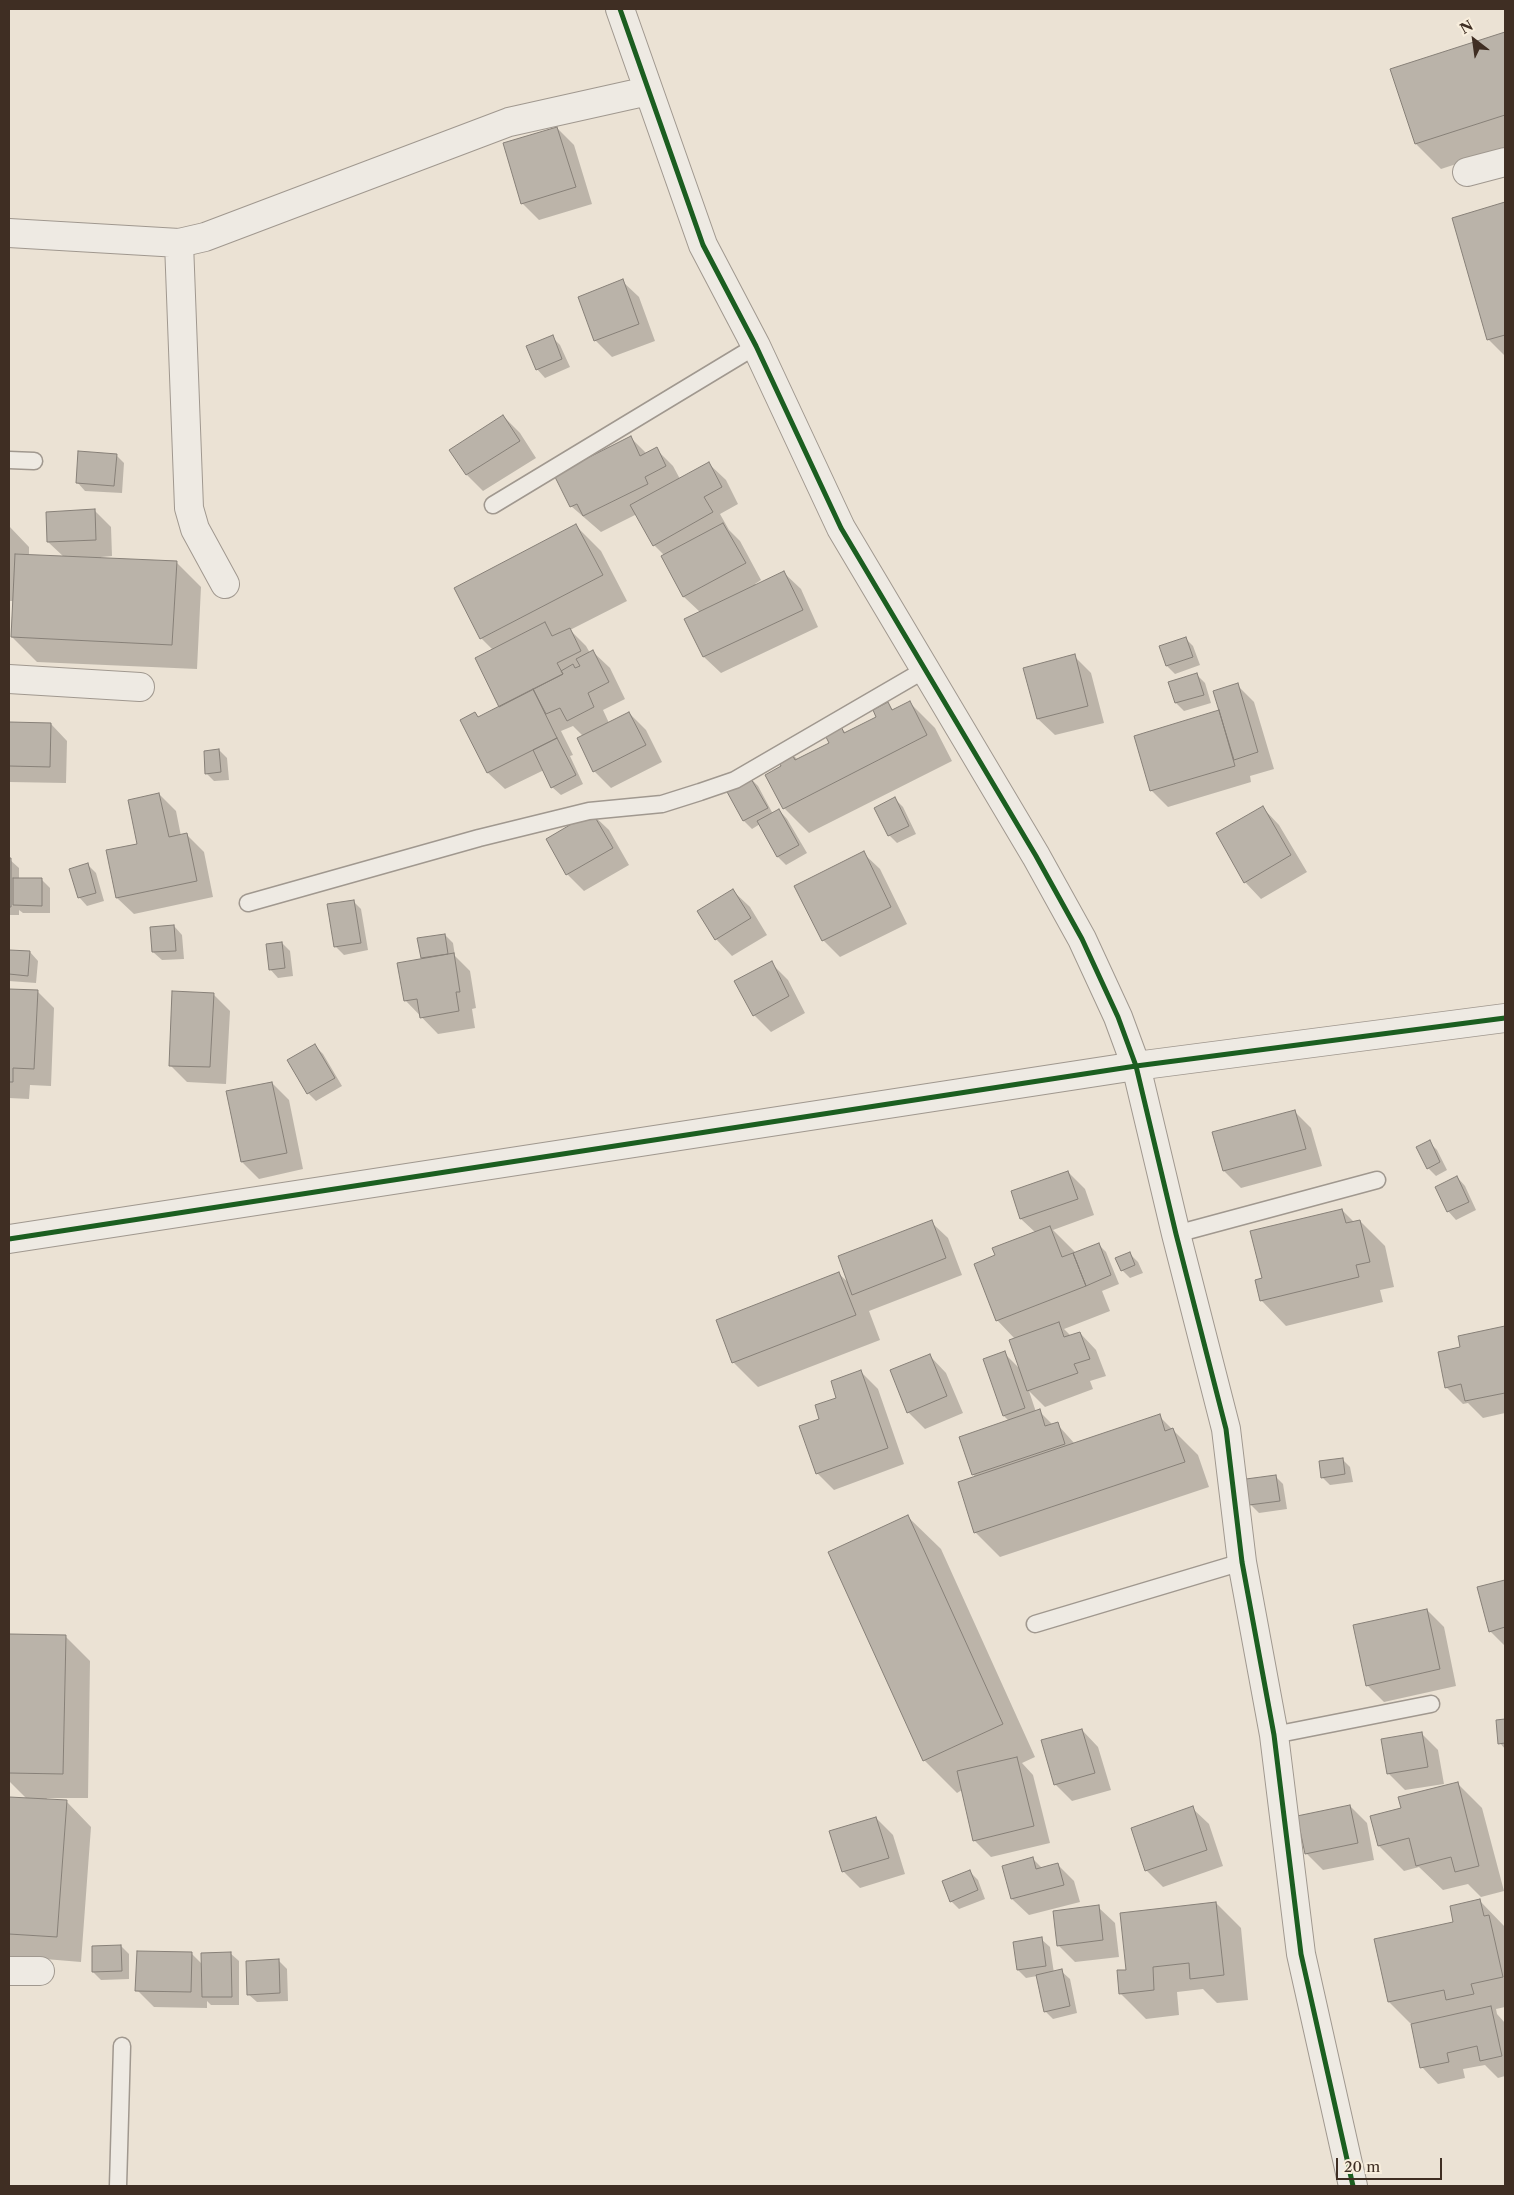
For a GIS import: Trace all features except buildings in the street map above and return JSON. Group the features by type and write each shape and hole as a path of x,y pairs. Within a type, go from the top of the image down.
{"street":[{"path":"620,9 703,245 756,346 841,528 1036,856 1082,939 1118,1017 1136,1066 1176,1234 1226,1429 1242,1562 1274,1735 1301,1954 1353,2186"},
{"path":"9,233 179,244 205,237 509,122 648,91"},
{"path":"1467,172 1505,162"},
{"path":"179,244 189,508 195,529 225,584"},
{"path":"9,679 140,687"},
{"path":"9,1239 1136,1066 1505,1018"},
{"path":"9,1971 40,1971"}],"lane":[{"path":"493,505 756,346"},
{"path":"9,460 34,461"},
{"path":"248,903 479,838 589,811 662,804 718,786 735,780 926,669"},
{"path":"1176,1234 1377,1180"},
{"path":"1035,1624 1242,1562"},
{"path":"1274,1735 1431,1704"},
{"path":"118,2186 122,2046"}],"cycle path":[{"path":"620,9 703,245 756,346 841,528 1036,856 1082,939 1118,1017 1136,1066 1176,1234 1226,1429 1242,1562 1274,1735 1301,1954 1353,2186"},
{"path":"9,1239 1136,1066 1505,1018"}]}
